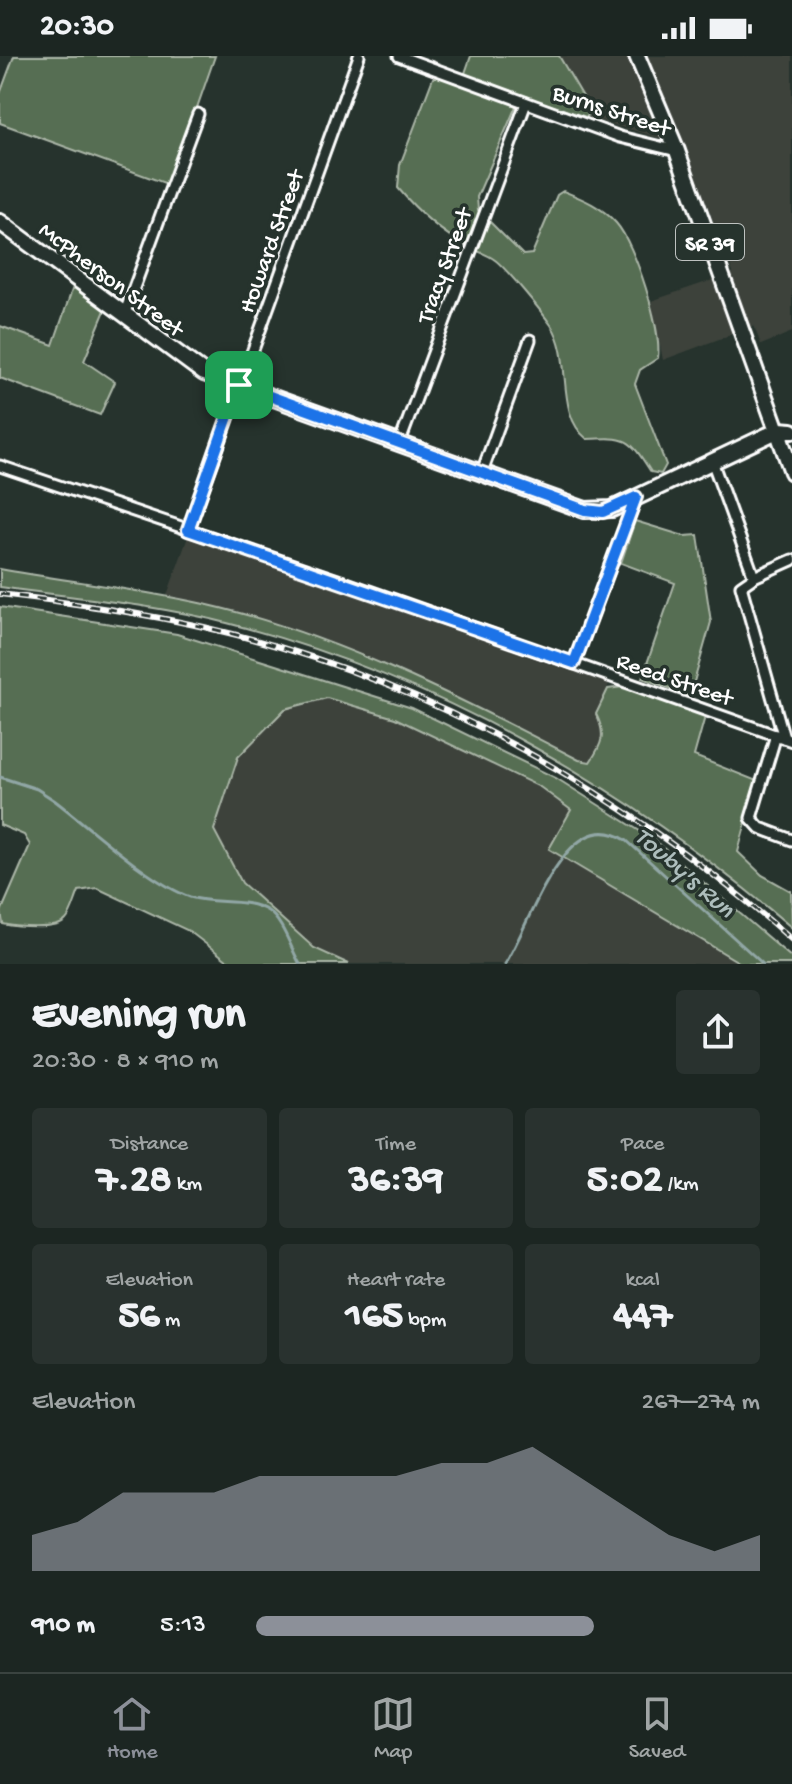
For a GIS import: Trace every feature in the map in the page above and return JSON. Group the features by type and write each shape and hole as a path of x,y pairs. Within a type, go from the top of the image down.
{"street":[{"name":"Howard Street","path":"188,530 359,56"},
{"name":"Burns Street","path":"399,56 637,143 677,151"},
{"name":"SR 39","path":"637,56 785,430 792,472"},
{"name":"Tracy Street","path":"400,442 526,103"},
{"path":"124,315 198,114"},
{"name":"McPherson Street","path":"0,222 204,373 594,513 612,509 785,430"},
{"path":"482,472 530,340"},
{"path":"712,461 754,577"},
{"name":"Reed Street","path":"0,466 784,738"},
{"path":"574,663 618,553 636,497"},
{"path":"792,560 741,586 784,738 752,809 754,825 792,840"}],"shaded area":[{"path":"559,56 792,56 792,332 761,345 754,326 663,360 651,301 733,273 684,145 586,117 592,111"},
{"path":"189,534 613,675 596,714 603,730 602,745 590,762 579,760 469,703 329,644 205,605 166,598"},
{"path":"327,698 395,717 540,787 571,810 549,848 742,964 349,964 314,948 242,883 214,830 238,757 285,709"}],"green space":[{"path":"14,56 215,56 170,185 0,123 0,94"},
{"path":"471,56 559,56 592,112 586,117 464,76"},
{"path":"439,75 517,104 477,197 478,210 523,255 532,254 557,195 563,191 604,212 623,234 639,267 656,328 658,358 640,370 635,384 666,465 661,474 651,472 626,442 611,438 587,439 571,415 562,354 547,319 495,260 439,228 398,188 400,165 433,78"},
{"path":"74,284 106,308 84,361 115,382 100,415 0,378 0,326 53,345"},
{"path":"635,521 684,536 698,535 711,622 690,696 642,678 675,583 621,563"},
{"path":"0,569 204,604 300,632 443,691 579,760 590,762 598,749 602,733 596,714 608,689 623,687 706,713 694,756 757,781 738,852 762,875 791,891 792,928 664,829 597,784 455,706 305,646 227,623 142,606 0,587"},
{"path":"0,607 177,634 412,708 556,778 654,840 792,958 792,964 742,964 549,849 571,810 540,787 395,718 327,698 285,709 238,757 214,830 242,883 314,948 349,964 232,964 189,931 97,888 79,891 66,920 54,926 3,924 1,912 30,845 24,835 0,825"}],"waterway":[{"name":"Touby's Run","path":"0,777 37,789 54,800 138,867 174,890 190,897 250,904 268,911 282,928 300,964"},
{"name":"Touby's Run","path":"505,964 552,873 568,852 585,838 604,833 626,840 763,964"}],"railway":[{"path":"0,594 102,608 204,627 285,649 365,676 442,709 590,789 727,886 792,940"}],"route":[{"path":"239,385 594,513 612,509 636,497 621,545 574,663 188,530 239,385"}]}
